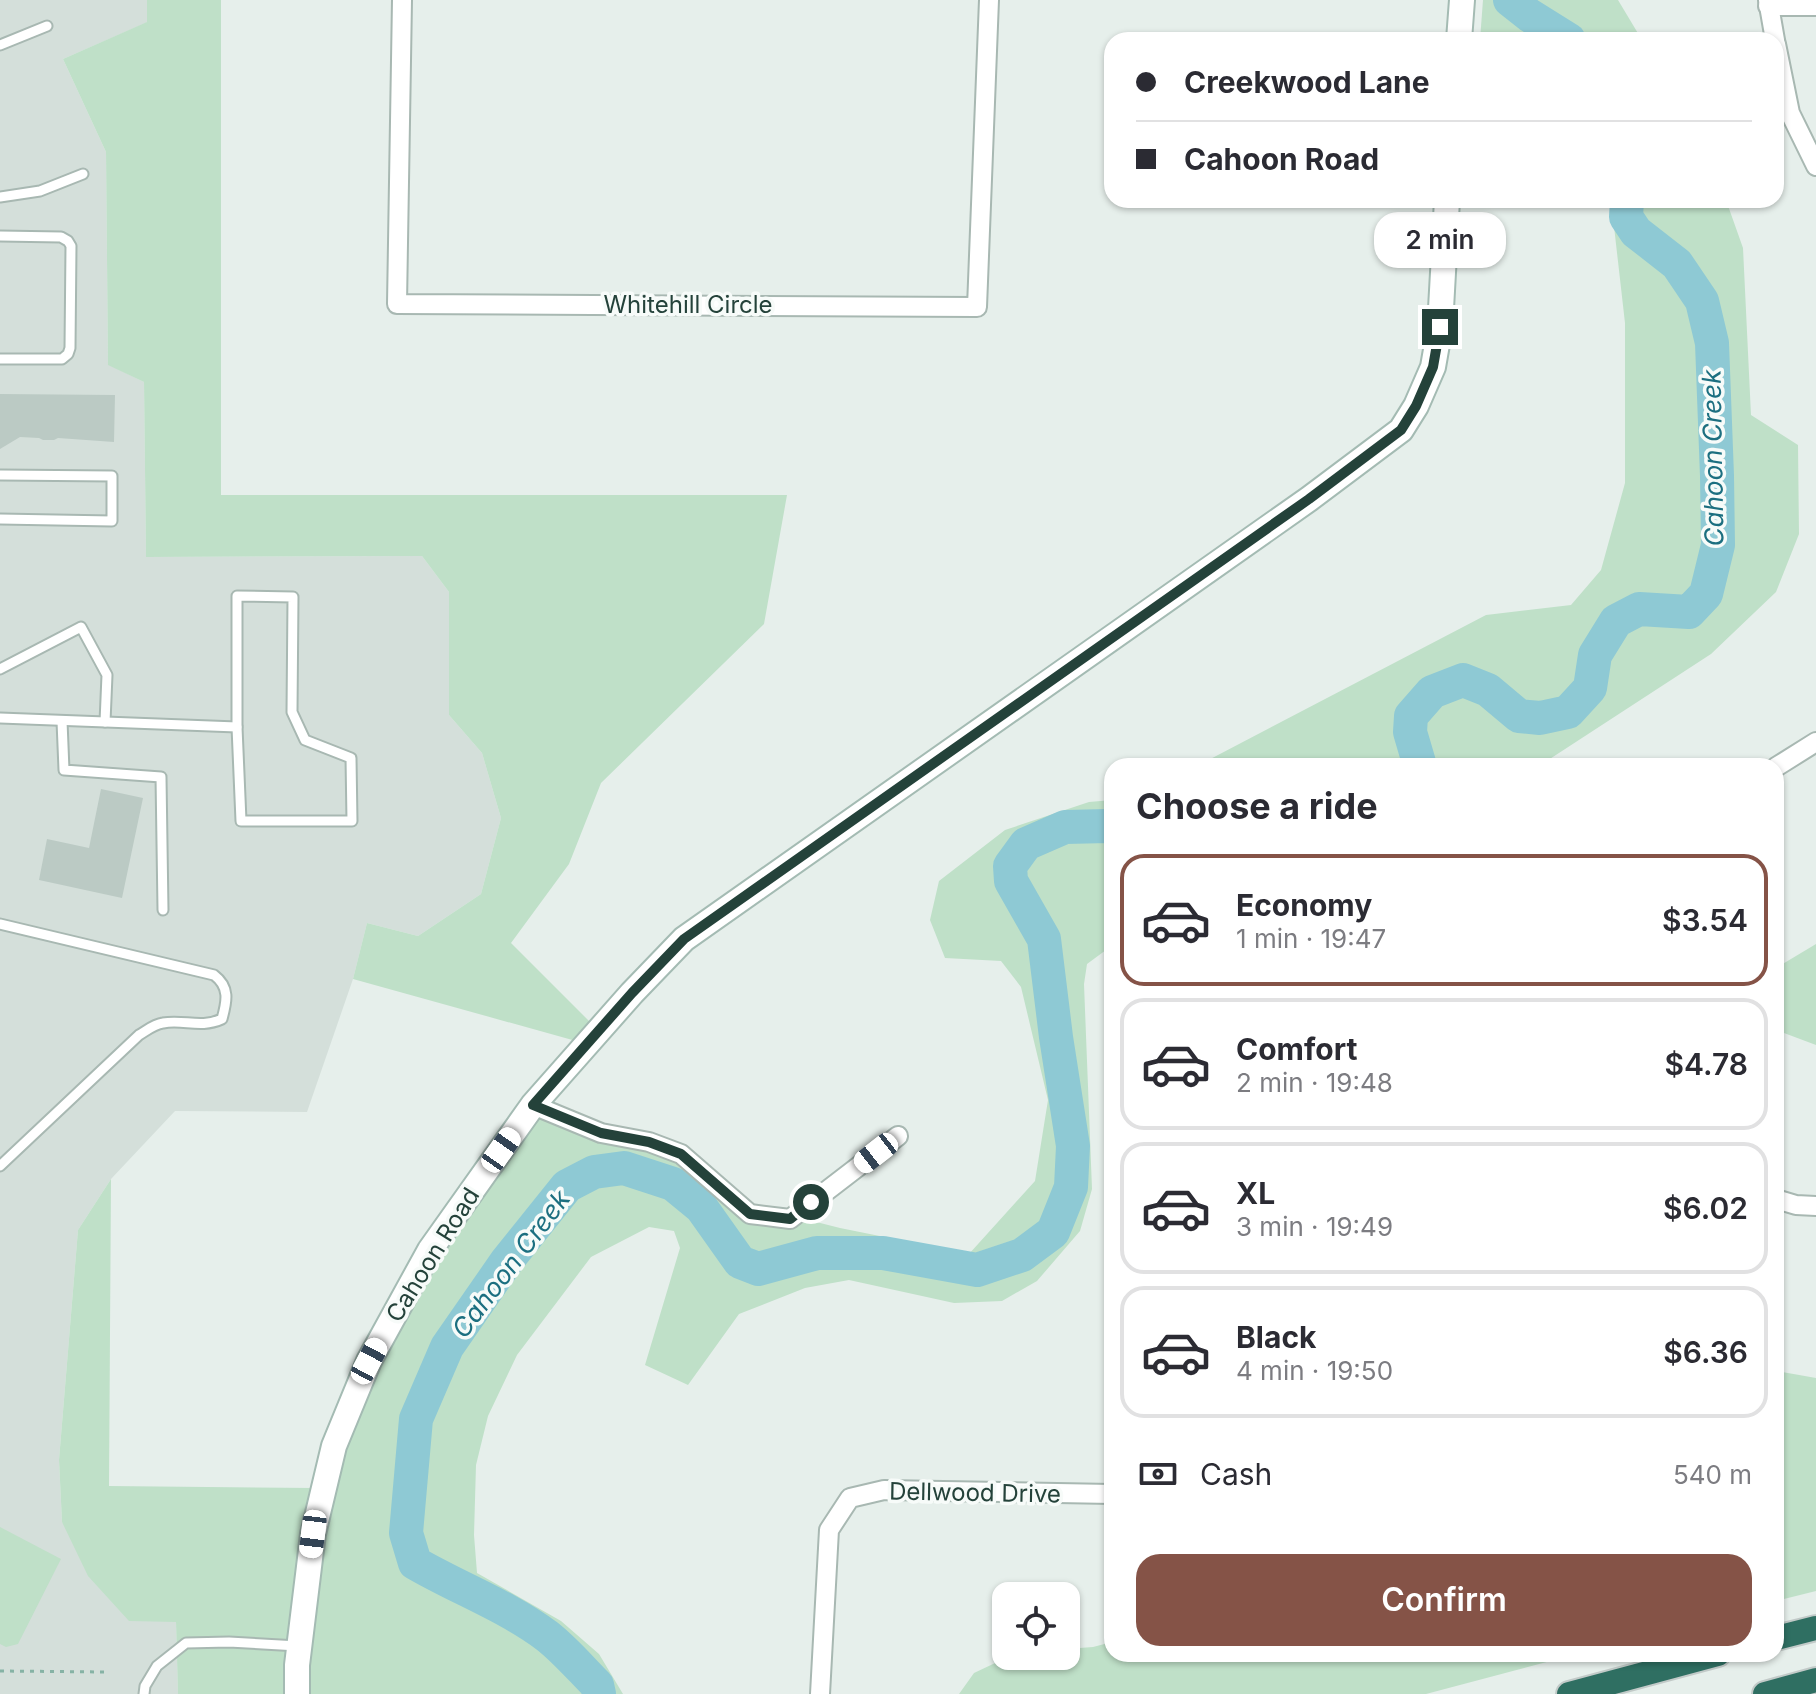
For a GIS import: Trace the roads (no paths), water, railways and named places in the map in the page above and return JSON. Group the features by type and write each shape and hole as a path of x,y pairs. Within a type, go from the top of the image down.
{"highway":[{"path":"1784,1636 1816,1628"},
{"path":"1569,1694 1688,1662"},
{"path":"1765,1694 1816,1680"}],"street":[{"name":"Whitehill Circle","path":"402,0 397,304 945,307 977,307 989,0"},
{"path":"1460,32 1462,0"},
{"path":"1774,32 1768,3 1816,6"},
{"path":"1784,83 1790,113 1816,166"},
{"name":"Cahoon Road","path":"297,1694 299,1646 313,1534 334,1446 369,1361 430,1250 533,1105 684,939 1309,499 1401,430 1416,406 1433,367 1440,327 1447,208"},
{"path":"1784,762 1816,742"},
{"path":"533,1105 601,1133 649,1142 681,1154 750,1214 790,1219 898,1136"},
{"path":"1784,1201 1816,1206"},
{"name":"Dellwood Drive","path":"820,1694 829,1530 850,1498 884,1490 1104,1494"}],"lane":[{"path":"0,45 47,26"},
{"path":"0,197 40,191 83,174"},
{"path":"0,236 61,237 71,246 68,354 62,359 0,359"},
{"path":"0,475 112,476 112,521 0,519"},
{"path":"237,596 293,597 292,712 305,740 351,758 352,821 241,821 237,727 237,596"},
{"path":"0,669 81,627 107,675 105,722"},
{"path":"0,718 237,727"},
{"path":"62,721 64,770 161,777 163,910"},
{"path":"0,924 214,975 222,981 226,990 222,1019 201,1025 164,1022 139,1035 0,1166"},
{"path":"144,1694 145,1686 157,1666 186,1643 299,1646"}],"waterway":[{"name":"Cahoon Creek","path":"1510,0 1556,32"},
{"name":"Cahoon Creek","path":"1418,758 1410,732 1411,716 1432,692 1463,680 1488,690 1519,716 1540,718 1568,712 1590,688 1595,655 1616,621 1639,609 1689,612 1706,594 1718,545 1712,343 1702,301 1677,264 1636,232 1626,217 1627,208"},
{"name":"Cahoon Creek","path":"599,1694 597,1685 547,1636 516,1615 415,1563 406,1533 416,1419 447,1347 506,1262 567,1186 594,1172 624,1168 673,1184 701,1207 740,1262 758,1269 817,1253 883,1253 977,1270 1022,1255 1053,1232 1071,1187 1073,1146 1044,939 1011,881 1010,866 1026,844 1065,827 1104,826"}]}
